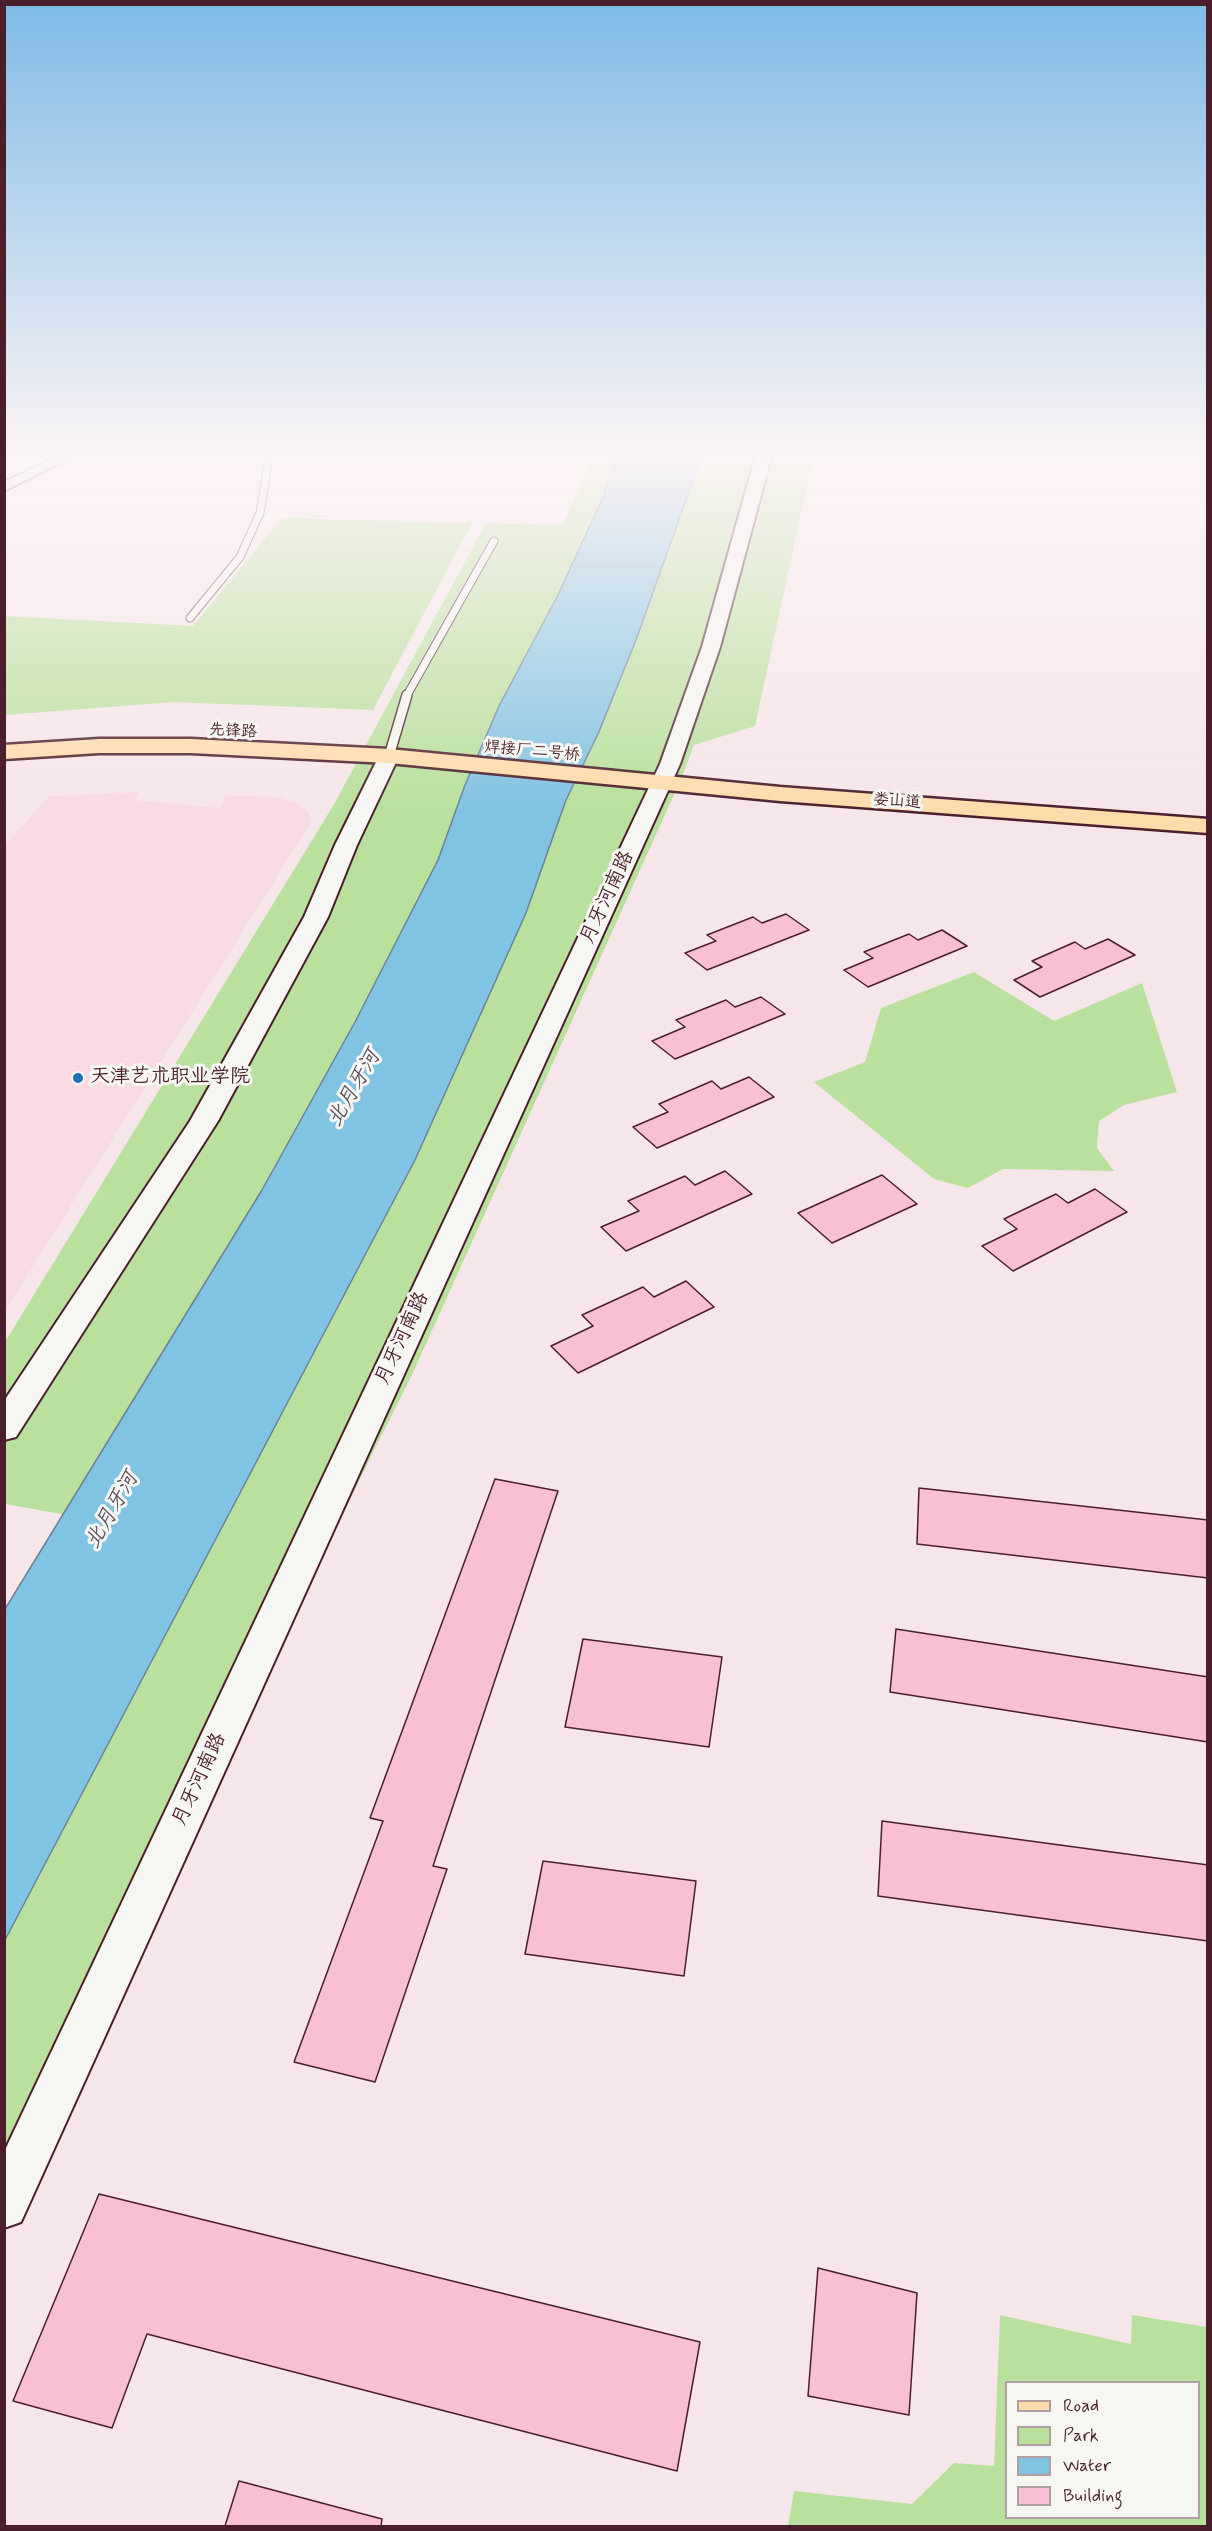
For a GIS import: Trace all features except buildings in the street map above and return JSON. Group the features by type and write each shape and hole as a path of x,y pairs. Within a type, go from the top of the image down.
{"main road":[{"name":"先锋路","path":"4,734 198,731 457,754"},
{"name":"先锋路","path":"4,752 99,746 391,748"},
{"name":"焊接厂二号桥","path":"457,754 603,758"},
{"name":"焊接厂二号桥","path":"457,754 586,776"},
{"name":"娄山道","path":"603,758 666,774 1208,826"},
{"name":"娄山道","path":"586,776 666,774 1208,807"}],"street":[{"name":"月牙河南路","path":"4,2205 666,774 711,647 731,576"},
{"path":"4,1428 204,1121 316,918 346,845 391,748"}],"lane":[{"path":"190,618 224,576"},
{"path":"391,748 408,691 474,576"}],"shaded area":[{"name":"天津艺术职业学院","path":"139,792 134,800 219,808 227,795 281,798 298,804 308,812 312,821 5,1311 5,845 49,796"}],"green space":[{"path":"234,576 444,576 373,710 174,702 5,715 5,616 193,626"},
{"path":"457,576 787,576 755,726 694,745 682,777 411,1377 5,2188 5,1715 112,1523 5,1504 5,1342 333,806"},
{"path":"974,972 1054,1021 1142,983 1177,1092 1124,1105 1099,1121 1097,1148 1114,1171 1003,1169 968,1188 934,1179 814,1082 865,1062 881,1008"},
{"path":"1000,2315 1131,2344 1132,2315 1207,2327 1207,2526 788,2526 794,2491 912,2504 954,2463 994,2466"}],"water":[{"name":"北月牙河","path":"567,576 659,576 598,734 566,800 526,913 415,1160 5,1940 5,1609 262,1190 355,1022 438,860 465,785 499,706"}],"place":[{"name":"天津艺术职业学院","path":"78,1078"}]}
